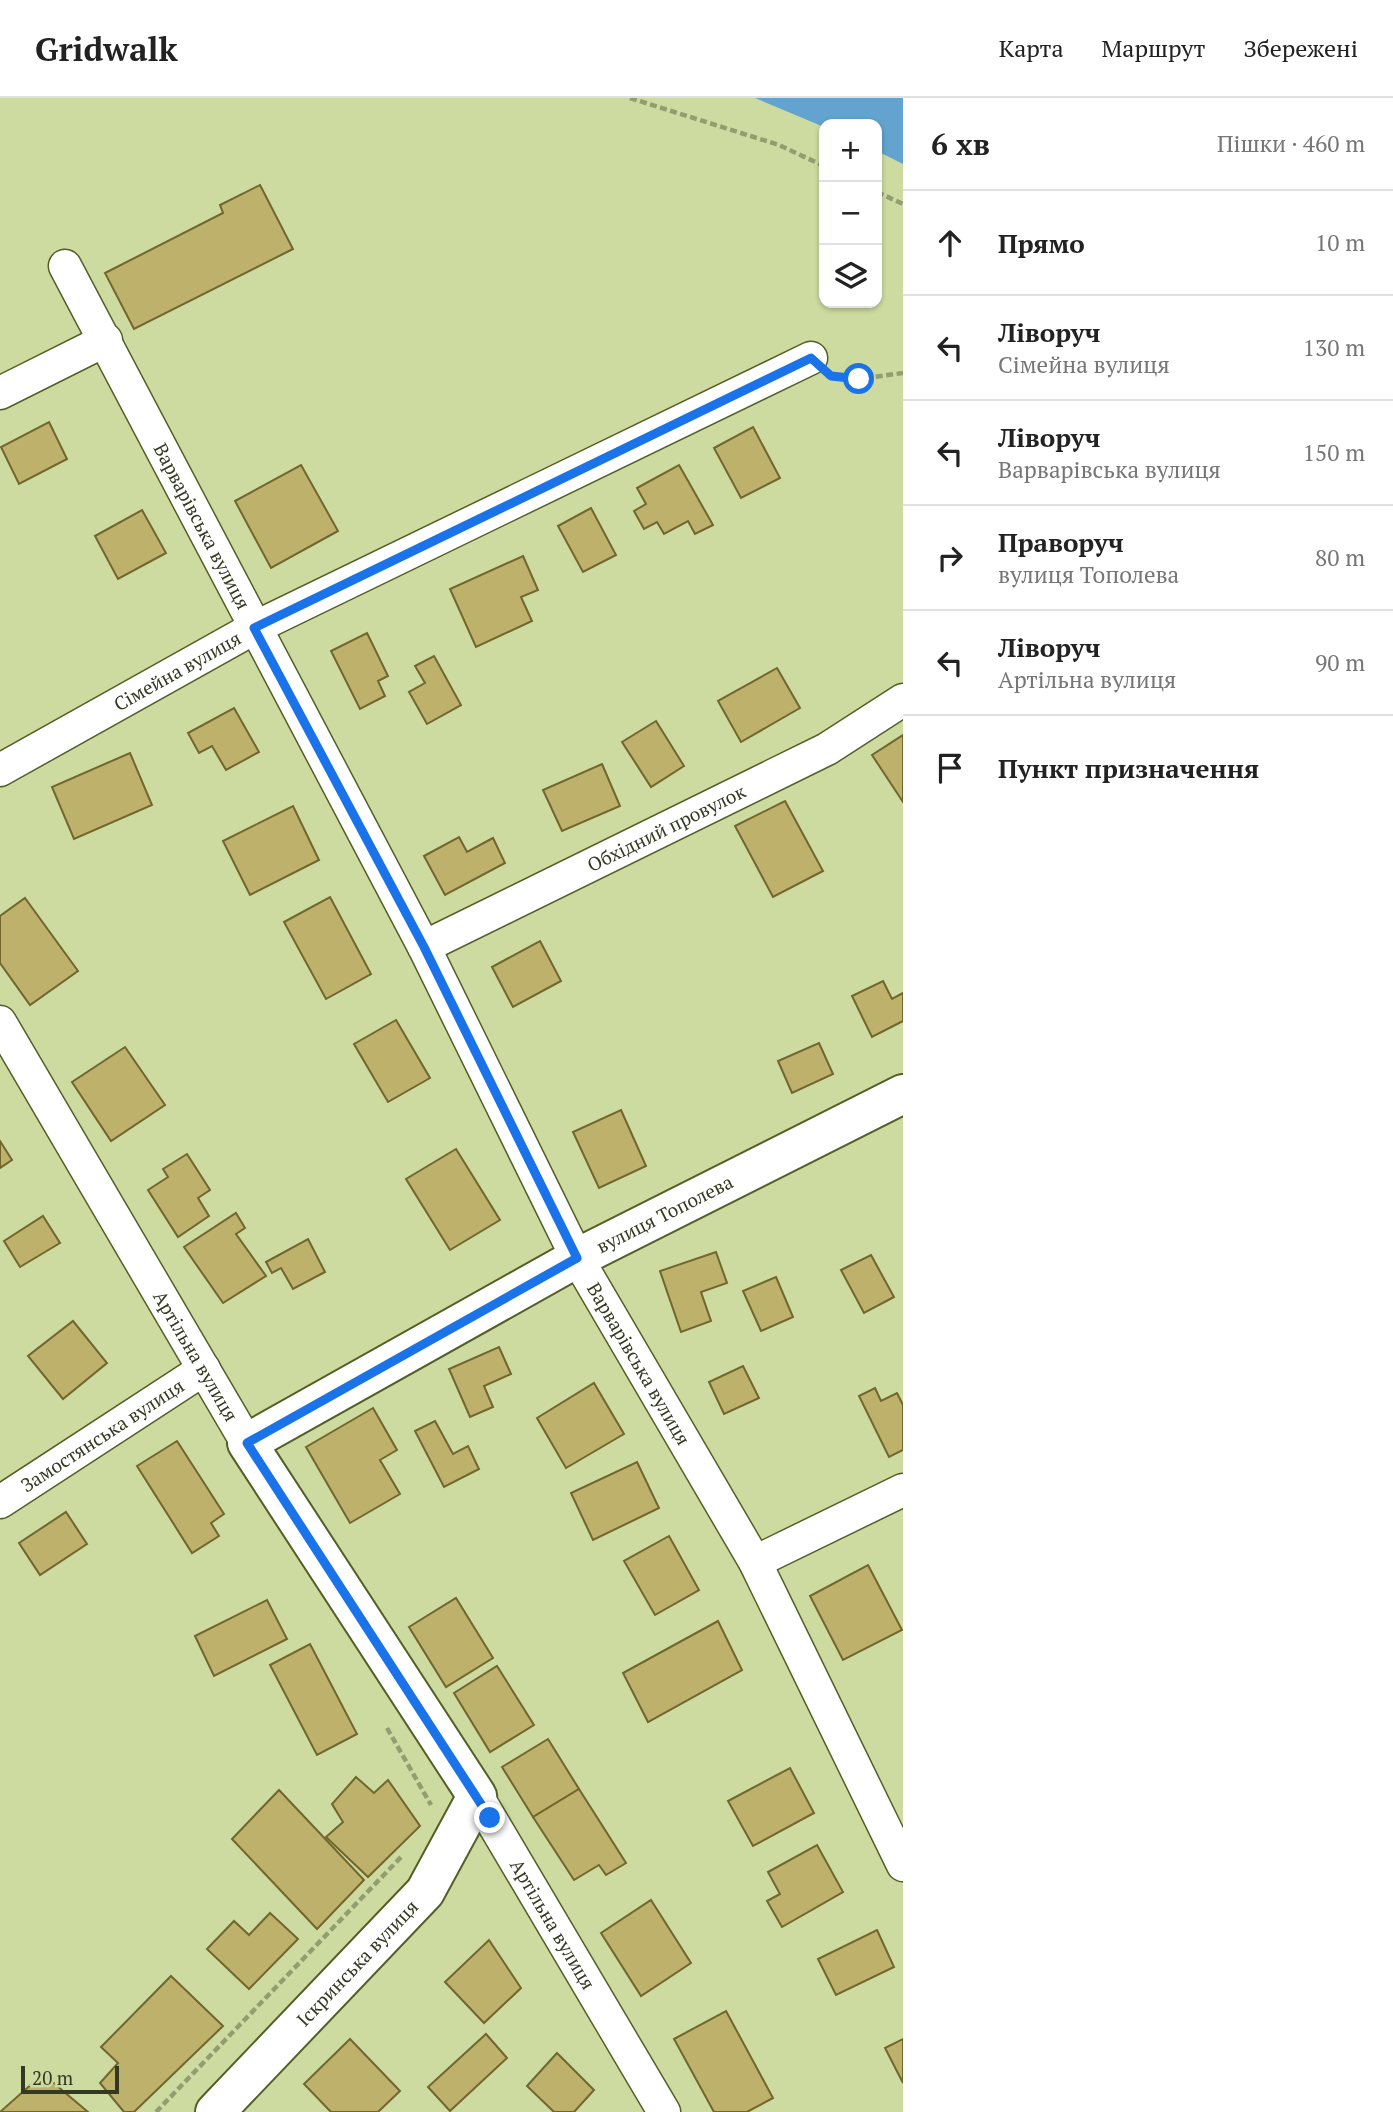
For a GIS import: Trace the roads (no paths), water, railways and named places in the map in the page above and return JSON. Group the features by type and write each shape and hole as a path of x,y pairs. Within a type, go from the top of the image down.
{"street":[{"name":"Варварівська вулиця","path":"65,266 424,947 577,1258 755,1562 903,1865"},
{"path":"0,393 106,340"},
{"name":"Сімейна вулиця","path":"0,770 254,628 811,358"},
{"name":"Обхідний провулок","path":"424,947 827,750 903,700"},
{"name":"Артільна вулиця","path":"0,1022 247,1443 477,1796 664,2112"},
{"name":"вулиця Тополева","path":"247,1443 577,1258 903,1094"},
{"name":"Замостянська вулиця","path":"0,1502 204,1369"},
{"path":"755,1562 903,1490"},
{"name":"Іскринська вулиця","path":"215,2112 425,1892 477,1796"}],"water":[{"path":"755,98 903,98 903,164 882,154 882,119 819,119 819,125"}]}
